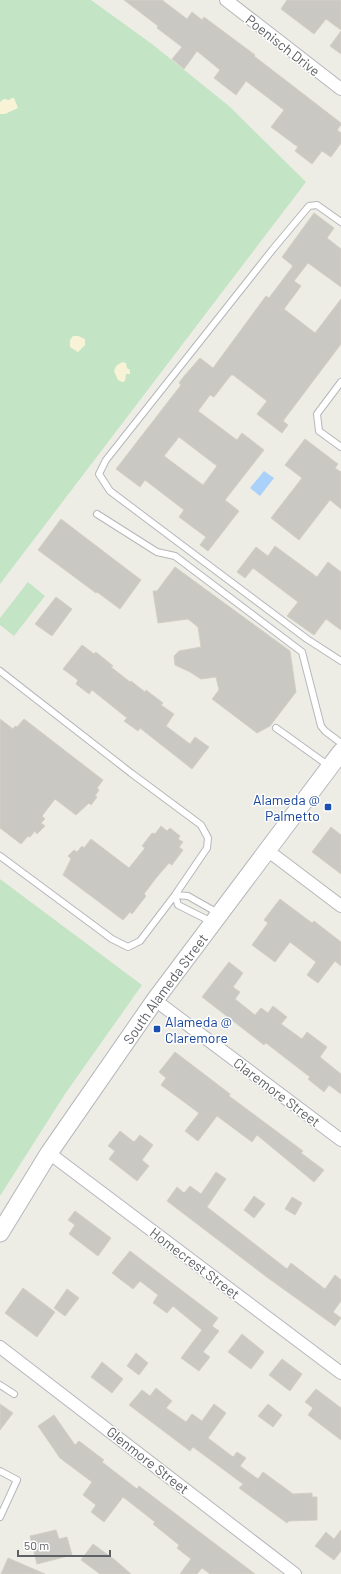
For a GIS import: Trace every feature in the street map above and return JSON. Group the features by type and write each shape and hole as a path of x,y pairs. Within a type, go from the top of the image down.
{"main road":[{"name":"South Alameda Street","path":"0,1233 49,1153 155,1000 341,752"}],"street":[{"name":"Poenisch Drive","path":"226,0 341,89"},
{"path":"267,850 341,906"},
{"name":"Claremore Street","path":"155,1000 341,1140"},
{"name":"Homecrest Street","path":"49,1153 341,1373"},
{"name":"Glenmore Street","path":"0,1347 295,1574"}],"lane":[{"path":"341,222 317,205 309,206 273,249 106,460 99,474 110,491 307,639 341,661"},
{"path":"341,382 317,414 319,431 341,447"},
{"path":"97,514 157,552 175,556 302,652 321,726 325,731 341,743"},
{"path":"0,671 124,768 201,825 208,838 207,848 174,895 140,941 128,947 112,939 0,856"},
{"path":"276,728 330,767"},
{"path":"174,895 188,896 215,918"},
{"path":"174,895 178,905 215,918"},
{"path":"0,1385 14,1394"},
{"path":"0,1471 17,1480 0,1517"}],"green space":[{"path":"0,0 91,0 152,44 229,106 306,182 0,584"},
{"path":"28,582 45,596 14,636 0,625 0,618"},
{"path":"0,879 142,985 65,1094 0,1196"}],"sand":[{"path":"14,98 18,108 5,114 0,114 0,102 4,99 9,100"},
{"path":"73,336 78,336 85,339 85,345 78,352 70,347 70,340"},
{"path":"122,362 126,363 127,368 130,370 130,374 126,374 125,381 122,382 118,380 114,371 116,366"}],"water":[{"path":"264,471 274,478 260,496 250,488"}],"building":[{"path":"124,0 162,0 187,19 192,12 202,20 204,17 341,123 337,130 341,133 341,143 331,157 322,151 312,164 295,151 298,147 271,127 284,110 246,81 236,95 214,78 220,70 197,51 184,69 172,59 182,47 157,28 158,26"},
{"path":"287,0 341,0 341,30 326,19 314,34 281,9"},
{"path":"341,31 341,54 330,46"},
{"path":"314,213 334,228 327,238 341,249 341,287 308,263 294,281 301,286 284,309 315,333 341,299 341,344 283,421 288,425 282,433 257,414 267,401 233,375 231,375 214,397 210,395 198,411 237,440 242,433 264,450 225,500 239,511 208,551 200,545 206,537 179,517 184,510 145,480 140,487 116,469 181,385 179,383 185,375 200,358 213,368 266,296 269,298 293,266 282,257","holes":["179,437 217,466 203,485 164,456"]},
{"path":"305,439 338,464 335,468 341,472 341,509 330,500 299,540 271,518 302,478 285,465"},
{"path":"61,519 141,580 120,609 38,550"},
{"path":"275,546 317,577 328,562 341,572 341,630 326,619 314,635 287,616 298,602 253,568 245,578 237,572 256,547 268,556"},
{"path":"175,567 290,651 296,692 270,726 257,733 212,699 219,690 216,677 201,679 175,665 174,656 179,651 201,647 198,627 188,619 158,623 153,591 157,591"},
{"path":"56,597 72,609 52,636 35,624"},
{"path":"82,645 94,654 96,652 113,666 111,667 130,682 131,681 145,692 146,690 163,703 161,705 174,714 166,726 190,744 195,737 209,747 192,769 140,728 138,731 124,721 127,718 92,690 89,694 76,684 78,680 63,669"},
{"path":"0,719 13,729 15,726 17,727 24,719 103,780 97,788 99,790 95,796 97,797 91,805 89,803 76,815 55,799 42,816 45,819 41,823 45,826 37,834 35,831 30,837 28,836 21,844 0,828"},
{"path":"161,826 167,831 170,828 180,836 178,839 183,842 179,847 183,850 172,865 169,863 156,878 144,894 146,896 132,914 130,912 123,920 63,875 71,859 68,856 74,850 77,852 82,846 84,848 91,839 129,868 145,848 142,846 152,833 155,834"},
{"path":"331,827 341,835 341,874 312,852"},
{"path":"280,899 312,923 314,921 341,942 341,966 335,961 318,983 307,975 316,962 290,942 275,962 252,945 268,923 264,920"},
{"path":"229,962 243,973 233,987 240,992 235,999 255,1015 261,1008 268,1013 273,1006 287,1017 281,1024 302,1039 307,1032 327,1047 320,1057 341,1074 341,1094 329,1085 324,1092 308,1079 310,1077 266,1043 264,1045 202,997"},
{"path":"175,1052 230,1094 229,1096 303,1151 301,1153 324,1170 314,1182 257,1135 252,1142 217,1116 198,1141 185,1131 199,1113 161,1085 166,1078 159,1072"},
{"path":"120,1131 134,1142 140,1135 153,1145 142,1160 149,1166 137,1181 109,1159 115,1151 108,1146"},
{"path":"216,1172 226,1179 207,1207 287,1269 291,1263 325,1289 335,1275 341,1280 341,1301 333,1312 341,1318 335,1326 268,1278 167,1201 177,1187 184,1193 190,1186 201,1194"},
{"path":"254,1196 265,1204 254,1218 244,1210"},
{"path":"292,1197 302,1203 295,1215 285,1209"},
{"path":"75,1211 111,1238 98,1256 69,1234 75,1225 68,1220"},
{"path":"130,1251 218,1318 212,1326 219,1331 203,1352 210,1357 199,1371 181,1358 202,1330 173,1306 167,1313 153,1303 158,1295 140,1281 133,1289 112,1273"},
{"path":"23,1288 55,1312 37,1337 5,1313"},
{"path":"67,1289 79,1298 65,1316 54,1308"},
{"path":"242,1334 264,1352 251,1369 228,1352"},
{"path":"136,1353 148,1363 139,1375 127,1366"},
{"path":"282,1359 302,1374 290,1391 269,1375"},
{"path":"102,1362 123,1379 112,1393 91,1377"},
{"path":"156,1388 172,1401 166,1408 186,1422 192,1414 202,1421 214,1404 226,1413 208,1438 233,1457 237,1452 246,1458 240,1466 258,1479 263,1472 293,1494 312,1493 312,1497 317,1497 317,1520 289,1521 287,1523 239,1488 243,1484 193,1447 190,1451 129,1405 142,1390 150,1396"},
{"path":"316,1389 341,1408 341,1440 308,1415 313,1408 305,1402"},
{"path":"0,1404 13,1413 0,1430"},
{"path":"268,1404 282,1415 273,1427 258,1416"},
{"path":"54,1415 75,1445 79,1441 104,1460 102,1462 137,1489 139,1486 255,1574 210,1574 202,1568 197,1574 180,1574 191,1559 177,1548 179,1545 153,1524 155,1522 123,1497 104,1522 91,1512 96,1505 83,1495 92,1482 60,1458 38,1426"},
{"path":"56,1530 59,1539 67,1537 72,1555 37,1564 30,1536"},
{"path":"341,1530 341,1551 334,1560 315,1546 326,1532 334,1539"},
{"path":"93,1544 131,1574 100,1574 81,1560"},
{"path":"8,1558 45,1574 1,1574"}],"place":[{"name":"Alameda @ Palmetto","path":"328,807"},
{"name":"Alameda @ Claremore","path":"157,1029"}]}
